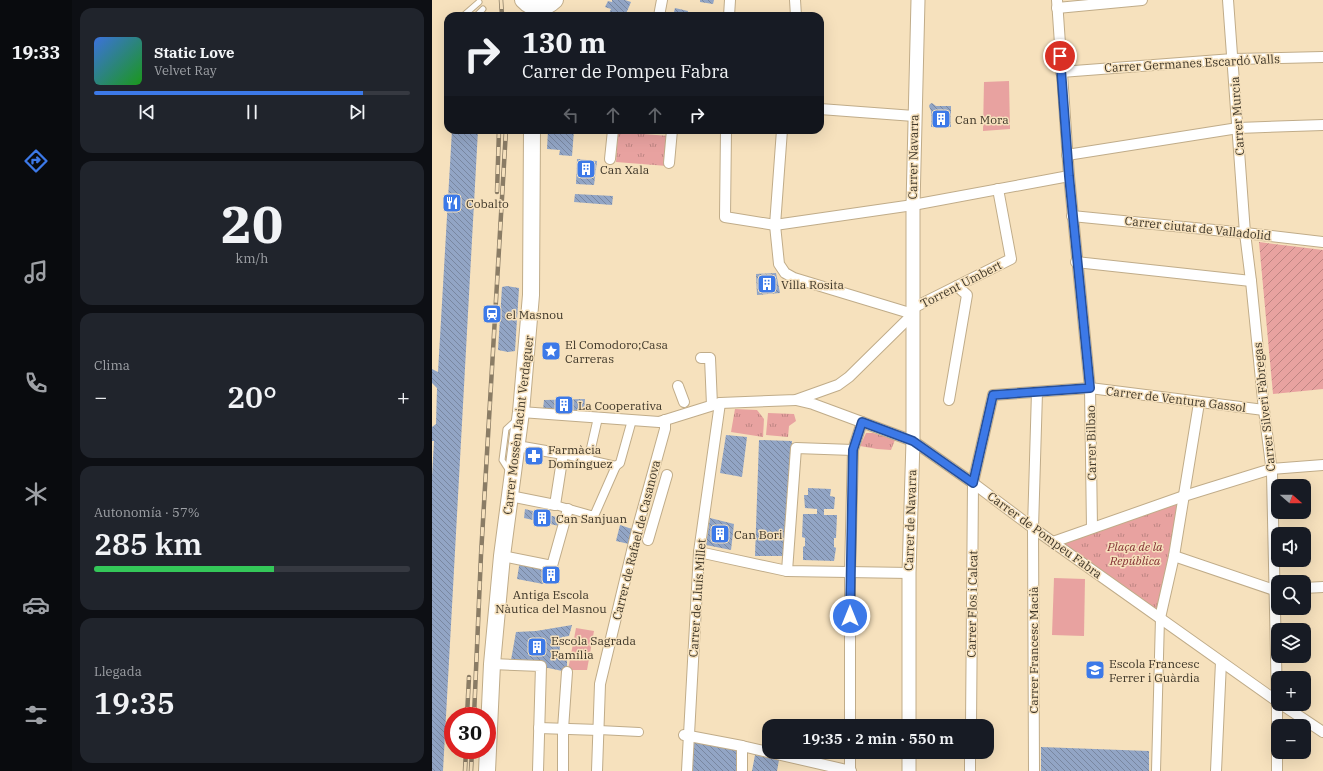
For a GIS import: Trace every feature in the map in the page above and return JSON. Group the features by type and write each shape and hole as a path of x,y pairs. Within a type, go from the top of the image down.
{"main road":[{"path":"524,6 546,8"},
{"name":"Carrer Mossèn Jacint Verdaguer","path":"487,771 492,664 502,556 521,415 531,295 532,134"}],"street":[{"path":"660,12 662,0"},
{"path":"729,12 730,0"},
{"path":"795,0 796,12"},
{"name":"Carrer Navarra","path":"913,311 912,205 918,0"},
{"path":"1057,4 1142,0"},
{"name":"Carrer Murcia","path":"1228,0 1245,233"},
{"name":"Carrer Bilbao","path":"1057,4 1072,216 1090,388 1092,528"},
{"name":"Carrer Germanes Escardó Valls","path":"1062,72 1232,59 1323,57"},
{"path":"824,109 914,116"},
{"path":"1067,155 1238,128 1323,125"},
{"path":"610,159 613,134"},
{"path":"670,163 672,134"},
{"path":"726,134 725,217 775,225 912,205 1069,176"},
{"path":"782,134 775,225 779,264 785,272 794,278 913,311"},
{"name":"Torrent Umbert","path":"796,400 838,385 849,377 913,311 957,286 1011,259 998,189"},
{"name":"Carrer ciutat de Valladolid","path":"1072,216 1323,242"},
{"name":"Carrer Silveri Fàbregas","path":"1245,233 1271,469 1275,575"},
{"path":"1076,262 1251,281"},
{"path":"949,400 967,295 957,286"},
{"name":"Carrer de Navarra","path":"909,719 909,573 913,441 913,311"},
{"name":"Carrer de Lluís Millet","path":"687,771 686,735 699,552 716,404 710,358 701,358"},
{"path":"678,386 684,402"},
{"name":"Carrer de Ventura Gassol","path":"993,395 1090,388 1199,403 1264,410"},
{"name":"Carrer Francesc Macià","path":"1034,771 1033,528 1037,392"},
{"name":"Carrer Flos i Calcat","path":"971,719 973,483 993,395"},
{"path":"521,415 659,422 677,415 716,404 796,400"},
{"name":"Carrer de Pompeu Fabra","path":"796,400 813,404 913,441 1271,698"},
{"path":"1156,771 1160,618 1174,556 1199,403"},
{"path":"510,496 555,505 594,516 616,466 620,463 632,420"},
{"name":"Carrer de Rafael de Casanova","path":"598,771 600,684 637,530 665,429 665,420"},
{"path":"589,456 597,422"},
{"path":"850,719 850,572 853,450 862,422"},
{"path":"517,446 563,454 616,466"},
{"path":"788,571 796,448 853,450"},
{"path":"555,505 563,454"},
{"path":"1053,542 1184,496 1271,469 1323,465"},
{"path":"648,540 667,475"},
{"path":"502,556 552,566 568,509"},
{"path":"699,552 788,571 909,573"},
{"path":"1174,556 1271,588"},
{"path":"1311,588 1323,587"},
{"name":"Carrer Silveri Fàbregas","path":"1276,615 1277,671"},
{"path":"1216,771 1221,662"},
{"path":"492,664 541,666 538,771"},
{"path":"563,771 563,729 567,672"},
{"name":"Carrer Silveri Fàbregas","path":"1277,771 1278,711"},
{"name":"Carrer de Pompeu Fabra","path":"1290,711 1323,732"},
{"path":"539,728 639,732"},
{"path":"686,735 742,746 850,771 850,759"},
{"path":"742,746 742,771"},
{"path":"909,759 909,771"},
{"path":"970,759 970,771"}],"lane":[{"path":"467,12 478,2"},
{"path":"480,12 483,9"},
{"path":"512,477 502,460 506,429 521,415"}],"green space":[{"path":"1009,81 1010,129 983,131 984,82"},
{"path":"618,134 669,136 667,166 616,162"},
{"path":"1259,242 1323,250 1323,389 1273,394"},
{"path":"735,409 757,410 764,419 763,437 731,432"},
{"path":"768,413 794,414 796,421 789,426 788,437 766,435"},
{"path":"866,433 873,433 895,440 891,450 860,446"},
{"name":"Plaça de la República","path":"1178,504 1158,611 1062,543"},
{"path":"1054,578 1085,579 1084,636 1052,635"},
{"path":"576,628 594,631 587,670 568,670"}],"building":[{"path":"612,0 625,0 631,2 627,12 610,12 611,9 605,7 608,1 612,2"},
{"path":"700,0 714,0 713,4 700,2"},
{"path":"675,8 688,11 688,12 674,12"},
{"name":"Can Mora","path":"932,103 936,106 951,106 951,127 931,127 931,111 929,106"},
{"path":"452,134 478,134 446,707 444,707 443,771 432,771 432,476 434,441 432,441 432,427 436,424 437,388 432,383 432,369 438,372"},
{"path":"548,134 574,134 572,156 559,155 560,150 547,149"},
{"name":"Can Xala","path":"577,159 597,161 594,185 576,184"},
{"path":"575,194 613,196 612,205 574,202"},
{"name":"Villa Rosita","path":"776,273 780,293 757,295 756,274"},
{"path":"507,286 519,288 515,351 508,352 498,350 502,287"},
{"name":"La Cooperativa","path":"585,399 584,413 543,410 544,400"},
{"path":"726,435 747,437 742,477 720,473"},
{"path":"759,440 792,441 785,556 755,556"},
{"path":"808,488 831,489 830,496 835,497 834,509 824,509 824,515 837,515 836,538 834,538 834,547 836,548 834,561 803,560 805,538 802,537 803,514 817,514 817,509 805,508 804,495 808,495"},
{"name":"Can Sanjuan","path":"525,509 560,518 559,526 524,518"},
{"name":"Can Bori","path":"710,518 734,524 731,550 706,545"},
{"path":"620,525 632,529 629,544 616,541"},
{"path":"520,560 547,566 543,584 517,579"},
{"name":"Antiga Escola Nàutica del Masnou","path":"550,566 557,567 553,583 546,583"},
{"name":"Escola Sagrada Família","path":"572,625 569,636 562,637 558,657 567,660 567,672 511,660 516,632 536,631"},
{"path":"694,740 736,748 736,771 692,771"},
{"path":"1041,747 1149,751 1149,771 1041,771"},
{"path":"755,755 762,756 762,759 779,760 777,771 752,771"}],"railway":[{"path":"501,0 502,12"},
{"path":"497,192 499,134"},
{"path":"474,707 481,555 506,134"},
{"path":"467,707 469,677"},
{"path":"465,771 466,759"},
{"path":"471,771 472,759"}],"place":[{"name":"Can Mora","path":"941,119"},
{"name":"Can Xala","path":"586,169"},
{"name":"Cobalto","path":"452,203"},
{"name":"Villa Rosita","path":"767,284"},
{"name":"el Masnou","path":"492,314"},
{"name":"El Comodoro;Casa Carreras","path":"551,351"},
{"name":"La Cooperativa","path":"564,405"},
{"name":"Farmàcia Domínguez","path":"534,456"},
{"name":"Can Sanjuan","path":"542,518"},
{"name":"Can Bori","path":"720,534"},
{"name":"Antiga Escola Nàutica del Masnou","path":"551,575"},
{"name":"Escola Sagrada Família","path":"537,647"},
{"name":"Escola Francesc Ferrer i Guàrdia","path":"1095,670"}],"route":[{"path":"850,616 853,450 862,422 913,441 973,483 993,395 1090,388 1076,262 1060,56"}]}
